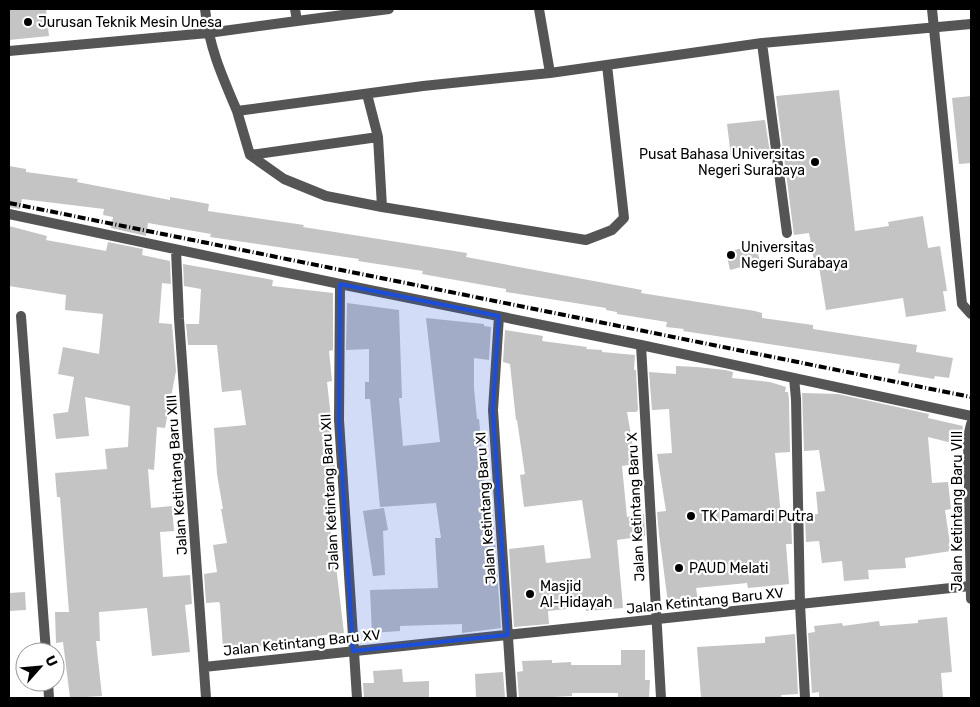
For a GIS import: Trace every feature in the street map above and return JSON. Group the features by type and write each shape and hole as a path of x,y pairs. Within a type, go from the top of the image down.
{"street":[{"path":"205,9 208,32 221,76 238,111 250,155 284,179 326,196 382,207 586,240 612,230 624,218 607,65"},
{"path":"295,9 297,21"},
{"path":"9,50 208,32 389,9"},
{"path":"539,9 550,73"},
{"path":"932,9 962,304 971,314"},
{"path":"238,111 423,86 550,73 762,43 971,24"},
{"path":"762,43 788,233"},
{"path":"367,94 378,137 382,207"},
{"path":"250,155 378,137"},
{"path":"9,214 641,345 971,416"},
{"name":"Jalan Ketintang Baru XIII","path":"176,250 179,319 206,698"},
{"name":"Jalan Ketintang Baru XII","path":"340,284 339,420 357,698"},
{"path":"21,316 45,642"},
{"name":"Jalan Ketintang Baru XI","path":"499,316 493,410 512,698"},
{"name":"Jalan Ketintang Baru X","path":"641,345 661,698"},
{"path":"794,378 800,604 805,698"},
{"name":"Jalan Ketintang Baru VIII","path":"971,424 968,437 971,599"},
{"name":"Jalan Ketintang Baru XV","path":"204,667 970,586"}],"highlighted area":[{"path":"340,284 499,316 493,410 508,635 353,651 339,420"}],"building":[{"name":"Jurusan Teknik Mesin Unesa","path":"9,9 46,9 49,36 9,40"},
{"path":"839,90 855,231 889,226 888,222 923,216 928,248 940,246 947,291 943,291 946,311 906,317 903,298 826,310 818,260 814,261 809,233 794,235 776,96"},
{"path":"971,96 971,163 959,164 952,98"},
{"path":"765,120 770,153 731,157 727,124"},
{"path":"9,166 26,169 26,172 78,179 77,182 170,200 170,197 209,204 208,211 304,225 303,227 467,253 466,257 642,290 641,293 755,311 762,313 762,318 813,325 813,329 917,345 916,352 953,358 949,378 935,376 934,379 898,373 900,364 683,331 684,329 666,327 667,322 617,314 617,312 606,310 606,308 506,292 506,289 422,274 423,271 358,261 359,259 210,237 211,234 148,223 146,236 111,228 113,217 103,215 104,209 22,199 20,209 9,207"},
{"path":"9,226 47,236 46,240 106,251 108,242 143,249 142,255 170,261 171,284 162,283 159,323 172,324 176,371 165,428 157,427 154,470 148,469 151,508 172,506 174,531 160,532 163,577 190,575 192,604 185,605 190,652 152,656 147,608 99,612 100,641 96,641 102,696 70,698 65,642 56,642 55,612 69,612 60,497 57,497 55,473 107,469 105,449 128,447 130,406 85,397 89,436 56,439 53,414 68,412 74,377 58,374 63,347 99,354 103,314 65,310 66,295 9,286"},
{"path":"756,245 760,262 730,270 726,252"},
{"path":"183,264 273,280 272,286 333,293 333,350 329,351 332,381 327,382 331,417 328,417 334,450 335,471 329,472 334,503 327,504 344,633 317,636 317,639 281,641 281,645 223,649 220,604 219,602 206,603 204,574 217,572 213,545 227,543 217,474 214,428 246,425 241,390 222,392 217,345 188,345 186,324 199,324 201,289 184,286"},
{"path":"347,303 399,310 402,398 399,398 403,446 440,442 426,318 484,324 484,326 491,327 489,360 474,358 474,388 489,514 493,513 501,628 462,633 462,624 400,626 400,631 372,633 370,590 438,588 435,538 441,538 436,503 380,507 370,399 365,399 365,382 369,382 369,349 346,350"},
{"path":"505,330 543,336 542,341 587,347 586,349 602,350 602,352 635,355 634,370 636,370 638,410 636,412 627,412 636,464 622,466 627,517 644,514 645,536 617,540 623,608 586,611 585,607 548,611 549,624 514,627 509,549 544,545 546,563 591,558 582,500 524,507 520,475 525,474 516,420 510,364 503,362"},
{"path":"676,366 725,370 733,372 732,378 770,382 786,387 785,392 788,392 789,399 790,452 775,453 781,516 791,516 792,544 786,544 789,584 748,588 747,583 696,588 698,600 668,603 657,512 666,511 657,454 672,453 669,409 652,410 649,372 676,374"},
{"path":"802,393 838,394 929,414 928,418 963,426 960,445 928,437 932,483 948,482 951,509 945,510 951,551 905,558 906,568 868,570 869,579 844,581 842,561 822,563 819,541 806,542 805,515 818,514 816,492 825,491 819,450 804,451"},
{"path":"384,508 388,530 383,531 385,575 373,576 363,511"},
{"path":"25,592 26,610 9,611 9,593"},
{"path":"947,617 952,672 941,673 943,698 819,698 819,692 812,693 808,633 815,632 814,626 842,623 843,626 879,621 880,626 918,623 918,620"},
{"path":"795,634 798,694 781,695 782,698 701,698 697,647 765,643 765,637"},
{"path":"621,650 645,650 645,680 650,680 649,698 618,698 618,693 572,693 572,696 555,698 519,698 517,672 523,671 522,661 552,660 552,663 571,662 571,665 621,665"},
{"path":"402,669 403,682 429,681 429,698 364,698 363,683 374,683 373,671"},
{"path":"503,672 505,698 476,698 475,674"}],"railway":[{"path":"9,203 971,397"}],"place":[{"name":"Jurusan Teknik Mesin Unesa","path":"28,22"},
{"name":"Pusat Bahasa Universitas Negeri Surabaya","path":"815,162"},
{"name":"Universitas Negeri Surabaya","path":"731,255"},
{"name":"TK Pamardi Putra","path":"691,516"},
{"name":"PAUD Melati","path":"679,568"},
{"name":"Masjid Al-Hidayah","path":"530,594"}]}
